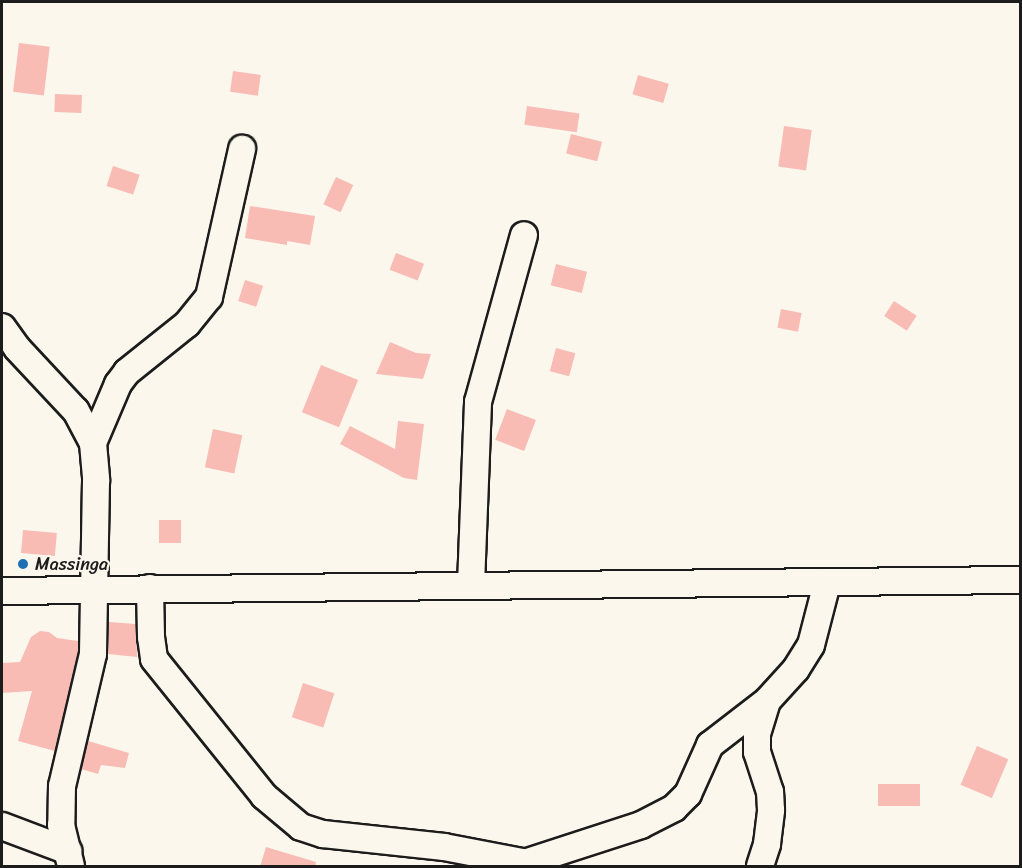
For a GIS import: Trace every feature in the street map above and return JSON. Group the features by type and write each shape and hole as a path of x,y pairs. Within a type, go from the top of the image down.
{"street":[{"path":"69,859 61,825 62,786 93,654 93,443 118,384 127,372 187,324 209,297 242,149"},
{"path":"471,585 478,402 524,235"},
{"path":"2,327 17,348 76,411 93,443"},
{"path":"2,591 1020,580"},
{"path":"150,588 154,659 264,796 301,827 324,834 444,847 528,865 641,825 674,808 688,794 710,745 767,701 796,669 810,645 827,583"},
{"path":"760,867 767,844 771,810 770,792 757,752 757,734 767,701"},
{"path":"2,826 69,859"}],"building":[{"path":"19,43 50,47 44,95 13,92"},
{"path":"233,71 261,75 258,96 230,92"},
{"path":"638,75 669,84 663,103 632,94"},
{"path":"55,94 82,95 81,113 54,112"},
{"path":"527,106 579,113 577,132 524,125"},
{"path":"784,126 812,130 806,170 778,167"},
{"path":"571,134 602,142 597,161 566,153"},
{"path":"113,166 140,175 133,195 107,186"},
{"path":"336,177 353,185 341,212 323,204"},
{"path":"250,206 315,216 310,245 287,241 287,245 245,238"},
{"path":"396,253 424,264 418,281 390,270"},
{"path":"556,264 587,272 582,293 551,285"},
{"path":"245,280 263,286 256,307 238,301"},
{"path":"894,301 917,316 907,331 884,316"},
{"path":"781,309 802,313 798,332 777,328"},
{"path":"390,342 416,353 431,354 423,379 376,374"},
{"path":"556,348 575,353 569,376 550,371"},
{"path":"321,365 358,380 339,427 302,412"},
{"path":"507,409 536,420 524,451 495,440"},
{"path":"398,421 424,424 417,480 404,478 340,444 350,426 395,449"},
{"path":"213,429 242,435 234,473 205,467"},
{"path":"159,520 181,520 181,543 159,543"},
{"path":"23,530 57,533 55,556 21,553"},
{"path":"109,622 136,624 137,657 108,654"},
{"path":"40,631 49,632 57,638 78,641 78,652 55,751 18,741 32,691 2,693 2,663 20,662 31,637"},
{"path":"303,683 334,693 323,727 292,717"},
{"path":"88,741 129,753 125,768 101,765 98,774 81,769"},
{"path":"977,746 1008,759 992,798 961,785"},
{"path":"878,784 920,784 920,806 878,806"},
{"path":"266,847 316,862 315,867 260,867"}],"place":[{"name":"Massinga","path":"23,564"}]}
